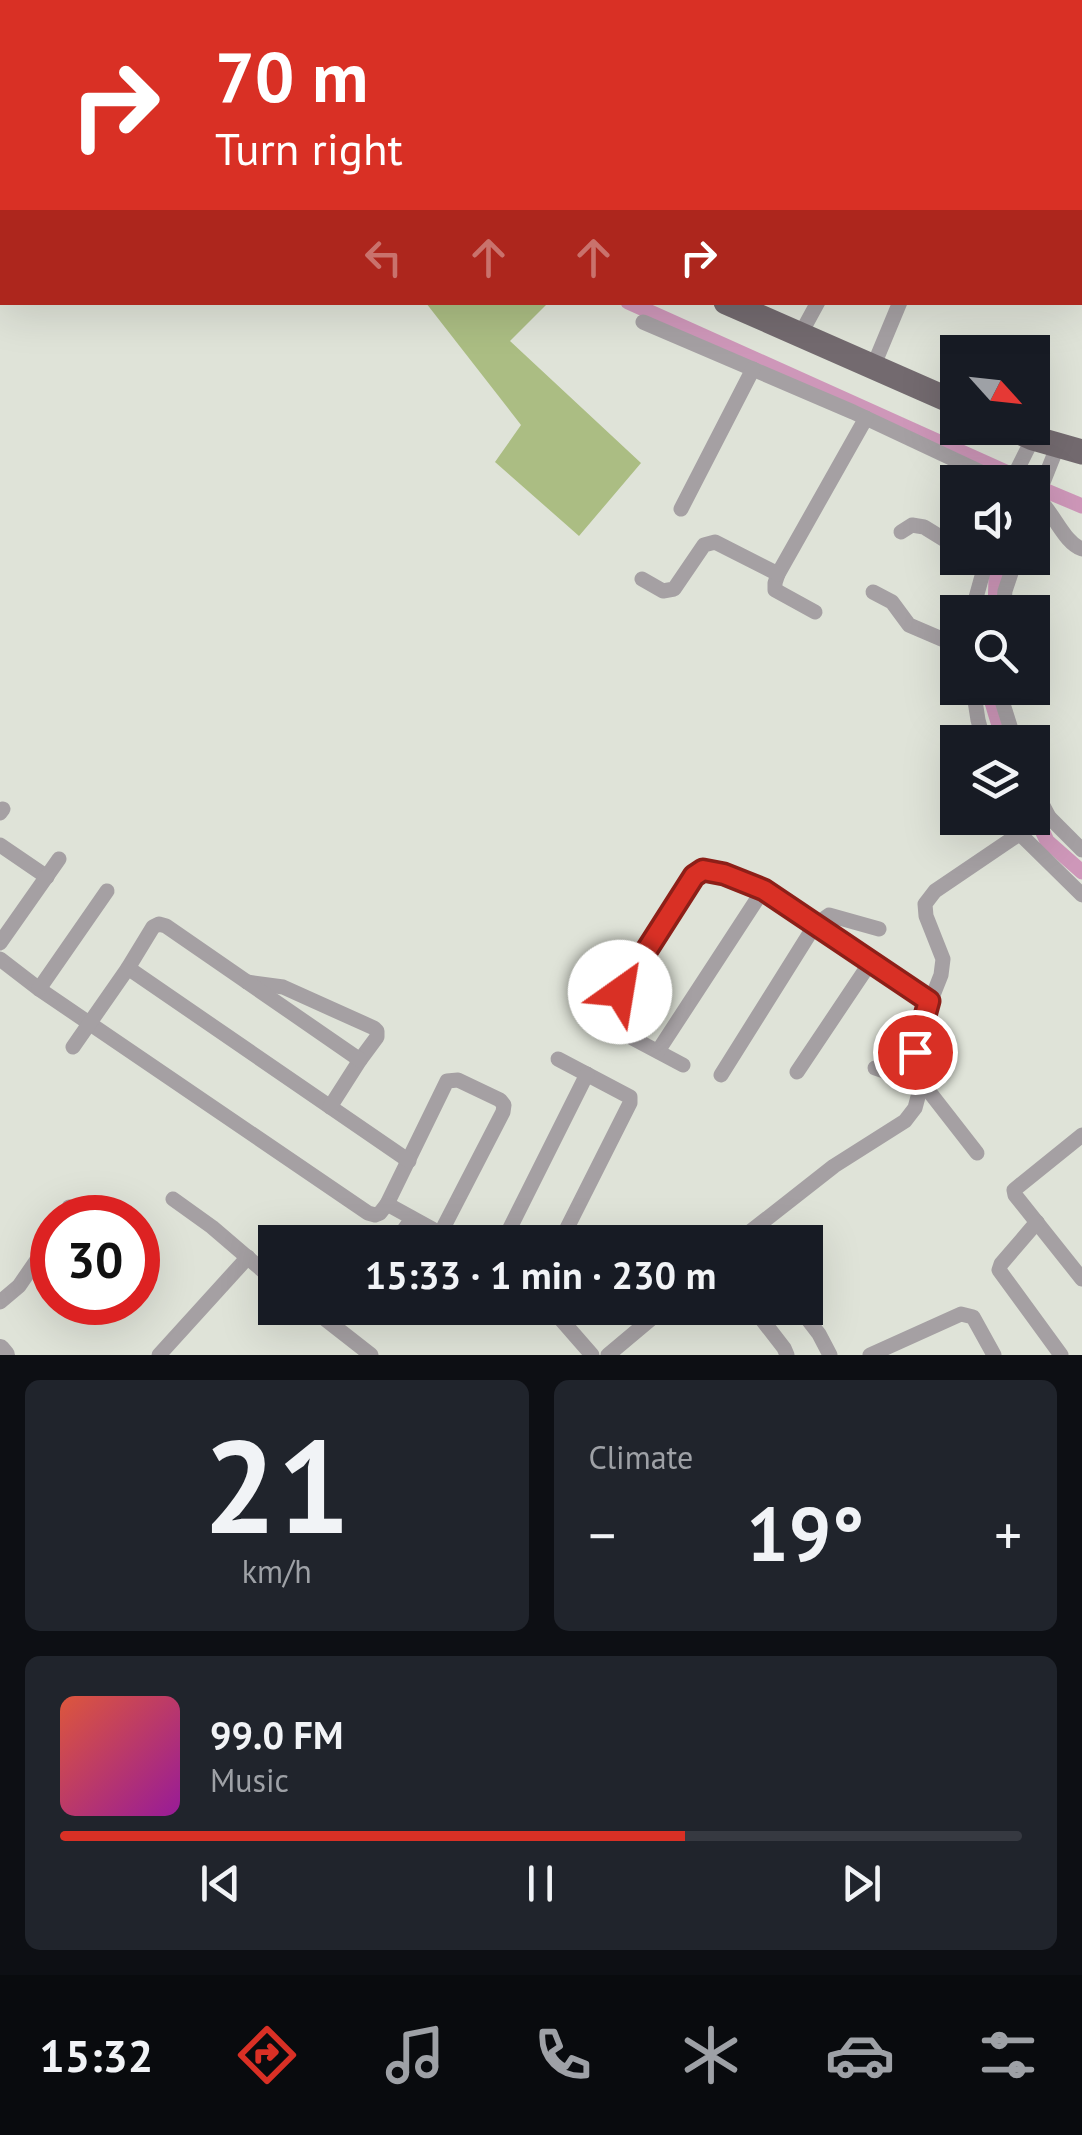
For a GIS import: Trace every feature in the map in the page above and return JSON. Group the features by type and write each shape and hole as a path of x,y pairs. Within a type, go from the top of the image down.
{"main road":[{"path":"733,305 940,396"}],"street":[{"path":"800,335 816,305"},
{"path":"873,367 899,305"},
{"path":"643,322 971,465"},
{"path":"681,509 753,369"},
{"path":"815,612 778,593 774,586 866,418"},
{"path":"1025,465 1044,445"},
{"path":"1050,513 1068,542 1082,549"},
{"path":"901,532 912,525 940,537"},
{"path":"642,578 663,591 674,589 710,542 778,574"},
{"path":"873,592 892,602 909,625 940,638"},
{"path":"1050,822 1082,850"},
{"path":"762,1225 834,1166 904,1122 915,1108 919,1093 915,1052 943,960 925,904 936,891 1019,835"},
{"path":"1026,835 1082,894"},
{"path":"0,845 47,877"},
{"path":"0,943 59,859"},
{"path":"602,1022 694,876 703,870 764,890 929,1001"},
{"path":"658,1051 764,890"},
{"path":"39,989 107,891"},
{"path":"0,914 15,924"},
{"path":"721,1075 815,925 829,915 879,929"},
{"path":"74,1046 153,927 159,924 360,1060"},
{"path":"0,958 39,989 375,1215 387,1204 447,1081 458,1080 500,1100 503,1112 445,1225"},
{"path":"796,1072 870,962"},
{"path":"128,968 409,1162"},
{"path":"244,982 284,987 377,1031 377,1037 330,1107"},
{"path":"585,1016 683,1066"},
{"path":"558,1060 630,1098 569,1225"},
{"path":"876,1068 901,1077 917,1076"},
{"path":"512,1225 587,1074"},
{"path":"917,1076 977,1153"},
{"path":"1082,1160 1076,1140 1014,1190 1082,1279"},
{"path":"173,1200 258,1266"},
{"path":"387,1204 424,1225"},
{"path":"407,1225 412,1218"},
{"path":"1036,1222 999,1270 1061,1355"},
{"path":"159,1355 248,1257"},
{"path":"0,1302 30,1270"},
{"path":"870,1355 961,1314 973,1317 994,1355"},
{"path":"343,1325 371,1355"},
{"path":"566,1325 592,1355"},
{"path":"614,1353 645,1325"},
{"path":"766,1325 787,1355"},
{"path":"813,1325 830,1355"},
{"path":"0,1349 5,1355"}],"green space":[{"path":"428,305 546,305 510,341 641,463 579,536 495,462 521,425"}],"waterway":[{"path":"635,305 990,465"},
{"path":"1050,493 1082,506"},
{"path":"995,595 997,575"},
{"path":"993,705 999,725"},
{"path":"1044,835 1082,872"}],"route":[{"path":"620,992 694,876 703,870 724,874 764,890 929,1001 915,1052"}]}
